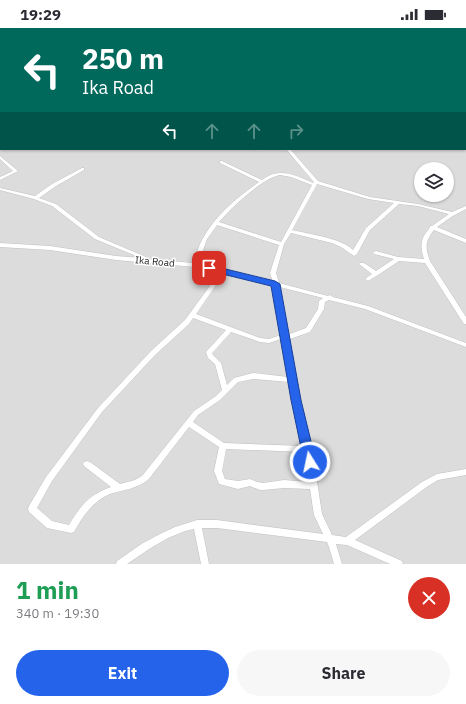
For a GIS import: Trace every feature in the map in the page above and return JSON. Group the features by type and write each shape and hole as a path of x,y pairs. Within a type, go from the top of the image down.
{"street":[{"path":"289,150 316,183"},
{"path":"0,157 16,171 0,180"},
{"path":"221,162 262,182"},
{"path":"36,198 54,185 83,169"},
{"path":"195,265 205,240 217,223 240,198 277,173 370,198 418,205 453,214"},
{"path":"316,183 282,244 273,273 292,380 308,449 318,515 333,546 338,564"},
{"path":"0,189 36,198 61,210 97,238 150,261"},
{"path":"289,231 341,246 352,250 354,254 368,229 398,202"},
{"path":"466,207 432,227 423,243 424,254 427,260 466,321"},
{"path":"460,210 466,214"},
{"path":"217,223 282,244"},
{"path":"432,227 466,241"},
{"name":"Ika Road","path":"0,245 50,248 116,258 195,265 223,271 330,296 398,318 466,345"},
{"path":"341,246 359,245"},
{"path":"376,252 398,259 427,260"},
{"path":"368,279 398,259"},
{"path":"362,264 376,274"},
{"path":"223,271 192,316 107,401 49,479 32,509 50,525 71,528 82,510 91,500 100,494 139,483 145,478 196,413 213,402 236,380 244,377 263,376 292,380"},
{"path":"192,316 260,340 269,341 308,330 321,309 322,301 330,296"},
{"path":"225,390 218,364 210,356 209,352 230,329"},
{"path":"188,423 223,446 308,449"},
{"path":"223,446 218,471 222,482 238,485 250,482 257,486 265,487 282,484 313,486"},
{"path":"87,464 119,488"},
{"path":"347,541 425,484 438,477 466,472"},
{"path":"123,563 150,544 187,527 197,524 217,524 347,541 399,564"},
{"path":"197,524 206,564"}],"shaded area":[{"path":"0,150 466,150 466,564 0,564"}],"route":[{"path":"209,268 275,284 277,287 281,322 310,462"}]}
